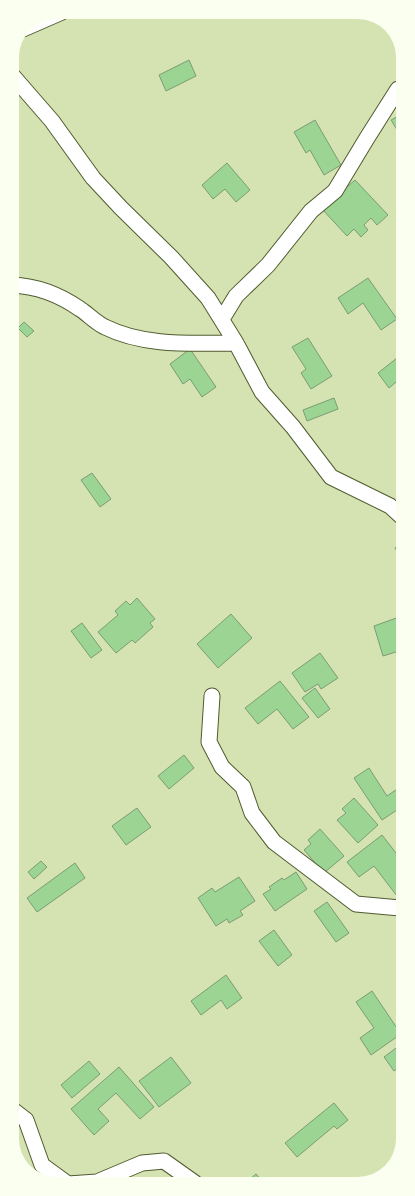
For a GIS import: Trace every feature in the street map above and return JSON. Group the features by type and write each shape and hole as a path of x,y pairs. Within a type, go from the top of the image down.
{"street":[{"path":"19,83 52,121 93,178 182,269 208,298 236,343 262,392 294,427 331,478 390,506 396,511"},
{"path":"222,319 236,296 268,265 312,211 335,191 396,92"},
{"path":"19,285 52,293 80,308 104,327 126,335 154,342 174,344 236,343"},
{"path":"212,696 209,742 222,767 243,787 252,813 274,842 356,904 396,908"},
{"path":"19,1115 26,1120 42,1165 58,1177"},
{"path":"109,1177 142,1163 164,1161 187,1177"}],"building":[{"path":"189,60 196,76 166,91 159,75"},
{"path":"396,117 396,128 391,120"},
{"path":"315,120 341,165 324,175 310,150 306,153 294,132"},
{"path":"227,163 250,190 236,202 225,189 213,199 202,185"},
{"path":"355,180 388,215 377,225 371,218 364,225 368,230 361,237 354,229 347,236 322,209"},
{"path":"368,278 396,320 381,330 363,303 348,314 338,298"},
{"path":"24,322 34,331 27,337 19,329"},
{"path":"308,338 332,376 311,389 301,373 306,369 292,347"},
{"path":"190,349 216,387 202,397 190,379 183,384 170,364"},
{"path":"396,359 396,382 389,388 378,373"},
{"path":"334,398 338,409 307,421 303,410"},
{"path":"92,473 111,499 100,507 81,480"},
{"path":"137,598 155,619 150,623 153,627 135,643 132,640 116,653 98,632 118,615 115,611 126,601 130,605"},
{"path":"231,614 252,638 218,668 197,644"},
{"path":"396,618 396,652 383,656 374,626"},
{"path":"82,623 102,650 91,658 71,631"},
{"path":"320,653 338,678 321,689 318,684 305,692 292,673"},
{"path":"280,681 309,717 293,729 277,709 258,724 245,708"},
{"path":"315,688 330,709 318,718 302,698"},
{"path":"184,755 194,768 169,789 158,776"},
{"path":"369,768 387,796 396,790 396,811 382,820 354,778"},
{"path":"354,798 378,825 358,843 337,820 346,813 342,809"},
{"path":"137,808 151,827 126,845 112,826"},
{"path":"320,829 344,856 324,873 304,850 311,844 308,840"},
{"path":"382,835 396,853 396,895 374,866 359,877 347,862"},
{"path":"41,861 47,867 34,879 28,872"},
{"path":"75,863 85,878 37,912 27,898"},
{"path":"296,872 307,889 275,911 263,894 271,889 269,887 282,878 284,880"},
{"path":"239,877 255,901 240,911 243,915 229,923 227,919 216,926 198,898 212,888 215,892"},
{"path":"327,902 349,933 336,942 314,911"},
{"path":"274,930 292,955 278,966 259,941"},
{"path":"226,975 242,998 227,1009 221,1000 201,1015 191,1001"},
{"path":"372,991 396,1027 396,1038 371,1055 360,1038 374,1028 356,1002"},
{"path":"396,1048 396,1069 394,1071 384,1057"},
{"path":"171,1057 191,1083 159,1107 139,1081"},
{"path":"89,1061 100,1074 72,1098 61,1085"},
{"path":"119,1067 154,1107 140,1119 116,1093 98,1109 109,1121 94,1135 71,1109"},
{"path":"334,1103 348,1120 337,1129 334,1126 297,1157 285,1143"}]}
